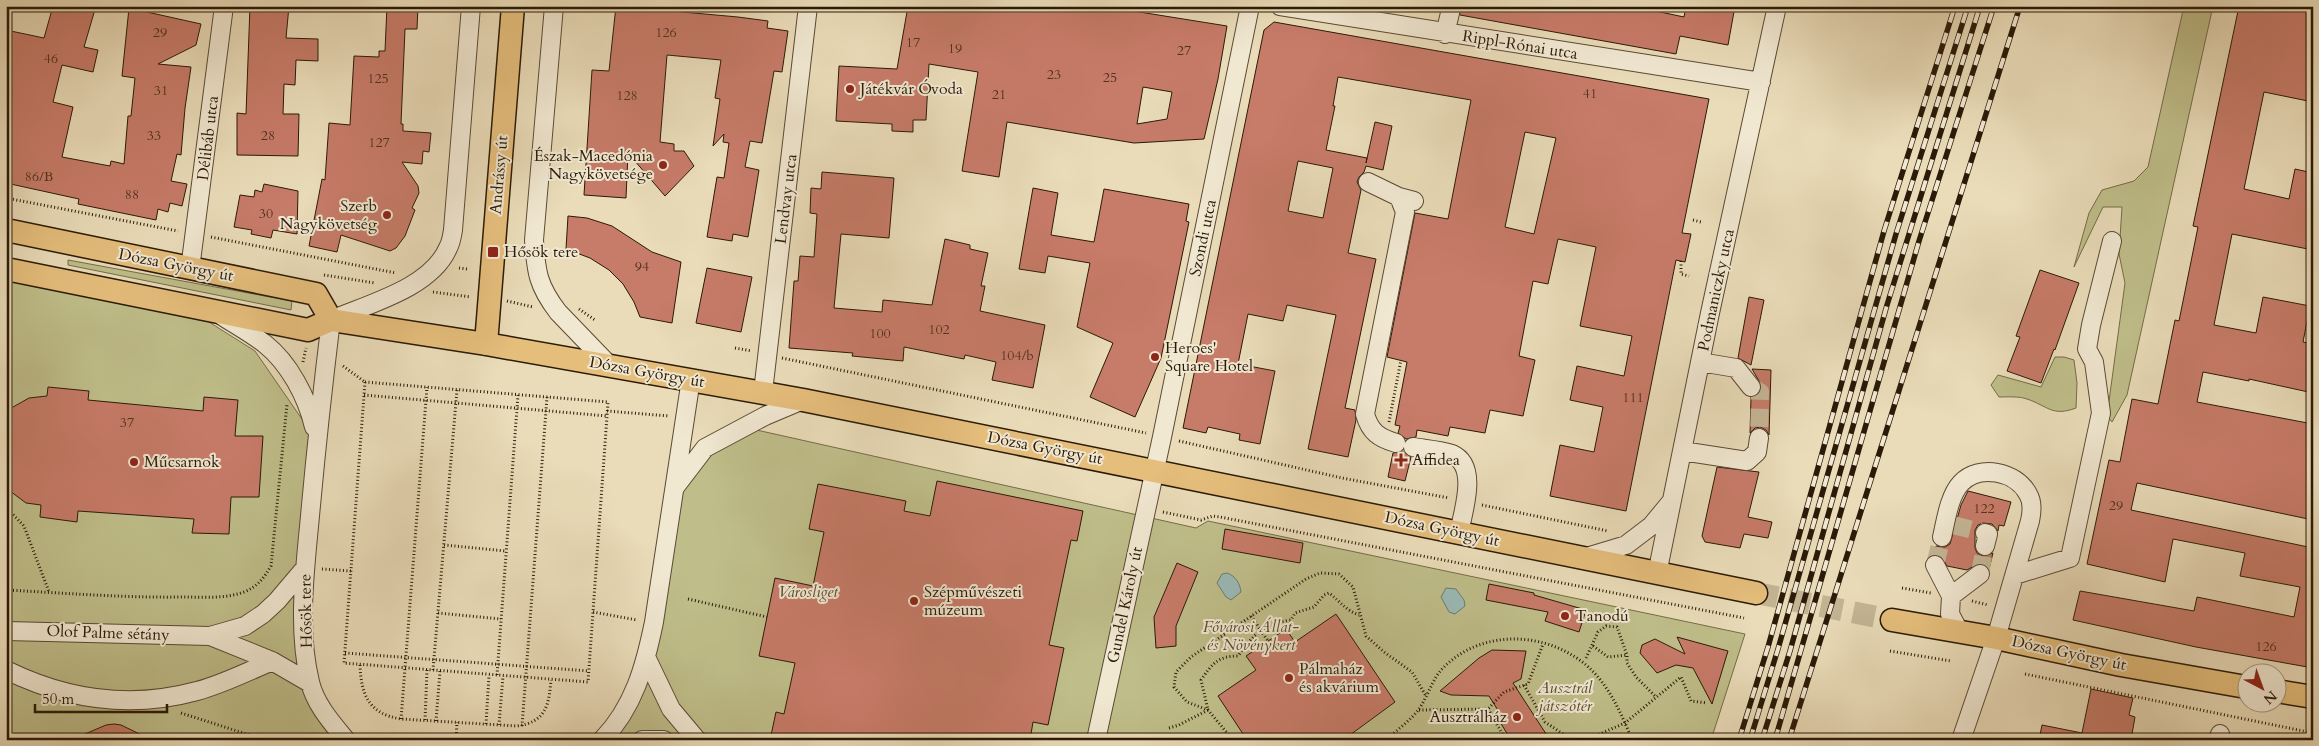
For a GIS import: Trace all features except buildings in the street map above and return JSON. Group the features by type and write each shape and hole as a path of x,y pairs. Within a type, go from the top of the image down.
{"main road":[{"name":"Andrássy út","path":"486,344 513,6"},
{"name":"Dózsa György út","path":"6,230 316,294 331,320 486,344 763,392 1756,593"},
{"path":"6,269 308,330 331,320"},
{"name":"Dózsa György út","path":"1892,620 2236,684"},
{"path":"2286,692 2313,696"}],"street":[{"name":"Délibáb utca","path":"190,269 224,6"},
{"path":"331,320 407,288 437,266 448,249 453,230 472,6"},
{"path":"554,6 534,240 536,274 550,303 610,366"},
{"name":"Lendvay utca","path":"763,392 808,6"},
{"name":"Szondi utca","path":"1154,470 1250,6"},
{"name":"Rippl-Rónai utca","path":"1280,6 1444,34 1761,82"},
{"name":"Podmaniczky utca","path":"1657,574 1700,362 1777,6"},
{"path":"1444,34 1450,13"},
{"path":"1368,182 1407,199 1365,414 1368,424 1376,434 1382,439 1391,437"},
{"path":"2015,575 2070,558 2101,413 2094,362 2088,349 2091,325 2112,241"},
{"name":"Hősök tere","path":"216,311 265,344 278,356 310,408 317,441"},
{"name":"Hősök tere","path":"331,320 317,441 311,568 304,632 310,683 326,715 346,740"},
{"path":"1700,362 1736,368 1751,387"},
{"path":"602,740 615,726 628,707 647,658 691,379"},
{"path":"674,489 705,448 765,416 803,400"},
{"path":"1682,450 1747,461 1757,452 1759,438"},
{"path":"1413,447 1452,454 1461,461 1466,469 1468,479 1459,533"},
{"name":"Gundel Károly út","path":"1096,740 1154,470"},
{"path":"1947,529 1956,490 1968,477 1985,471 1998,473 2016,481 2028,494 2032,513 1996,638 1961,740"},
{"path":"1582,558 1626,545 1651,526 1672,501"},
{"path":"1935,565 1950,597 1950,614 1959,631"},
{"name":"Olof Palme sétány","path":"6,631 210,636 245,626 263,614 311,568"},
{"path":"1950,597 1980,574"},
{"name":"Olof Palme sétány","path":"210,636 272,661 310,683"},
{"path":"647,658 671,709 697,740"},
{"path":"6,670 34,684 58,692 85,698 118,700 173,697 198,691 272,661"},
{"path":"642,740 664,740"}],"path":[{"path":"6,198 397,273"},
{"path":"1693,220 1701,222"},
{"path":"1681,261 1681,274 1689,276"},
{"path":"459,268 466,269"},
{"path":"321,274 489,300 508,301 595,320"},
{"path":"302,368 308,330"},
{"path":"735,348 1162,437 1332,476 1465,501 1611,532"},
{"path":"337,360 365,382 608,402 588,682 344,664 365,382"},
{"path":"1391,437 1401,360"},
{"path":"401,718 427,387"},
{"path":"433,670 457,390"},
{"path":"497,675 518,394"},
{"path":"364,395 546,412 672,416"},
{"path":"522,726 547,397"},
{"path":"6,590 161,597 219,597 243,592 255,586 264,579 270,566 287,398"},
{"path":"6,507 16,514 28,532 49,592"},
{"path":"1145,508 1201,520 1213,516 1220,517 1744,618"},
{"path":"444,545 506,551"},
{"path":"311,568 351,571"},
{"path":"1208,710 1187,702 1174,687 1176,672 1191,657 1306,579 1320,573 1339,574 1353,587 1366,636 1384,652 1412,672 1426,696"},
{"path":"1902,588 1990,605"},
{"path":"1233,740 1208,710 1201,680 1211,666 1226,656 1238,656 1253,636 1261,630 1268,626 1292,620 1295,613 1314,607 1324,595 1329,593 1340,601 1348,611 1360,616"},
{"path":"688,599 767,617"},
{"path":"593,612 637,620"},
{"path":"438,613 501,619"},
{"path":"1251,616 1268,641"},
{"path":"1586,658 1598,632 1606,626 1616,627 1627,663 1636,677 1655,696"},
{"path":"1386,740 1419,710 1442,669 1474,645 1503,638 1558,648 1582,661 1601,682 1625,723 1632,740"},
{"path":"1419,710 1488,709 1504,692 1528,684 1543,644"},
{"path":"1593,646 1608,657 1626,655"},
{"path":"1890,652 1951,661"},
{"path":"344,653 588,671"},
{"path":"360,665 362,688 375,709 390,717 436,721 522,726 530,724 543,714 550,701 551,680"},
{"path":"425,720 427,670"},
{"path":"436,721 440,671"},
{"path":"2025,674 2313,734"},
{"path":"486,724 490,675"},
{"path":"499,725 503,676"},
{"path":"1586,740 1625,723 1680,677 1691,701 1707,703"},
{"path":"1524,685 1545,722 1566,736 1568,740"},
{"path":"1488,709 1506,740"},
{"path":"1169,728 1187,722 1208,710"},
{"path":"181,713 265,740"},
{"path":"456,740 458,722"}],"green space":[{"path":"2184,6 2213,6 2127,395 2112,422 2107,416 2125,283 2119,254 2122,207 2103,207 2074,267 2089,213 2102,190 2134,181 2148,167"},
{"path":"68,260 292,301 291,310 68,265"},
{"path":"6,280 209,322 255,351 317,441 305,568 310,683 346,740 6,740"},
{"path":"2055,357 2074,360 2077,383 2076,408 2055,411 2024,398 1999,397 1991,385 1998,375 2041,387"},
{"name":"Városliget","path":"752,429 1196,528 1208,521 1745,634 1711,740 602,740 628,707 674,489 717,449"}],"water":[{"path":"1227,573 1237,581 1241,592 1231,600 1226,597 1217,583 1222,574"},
{"path":"1446,588 1456,589 1464,600 1465,606 1455,614 1449,612 1441,597"}],"tunnel":[{"path":"1751,387 1760,392 1759,438"},
{"path":"1953,525 1985,533"},
{"path":"1935,565 1942,537"},
{"path":"1980,574 1985,546"},
{"path":"1756,593 1892,620"}],"railway":[{"path":"1739,740 1768,647 1884,231 1955,6"},
{"path":"1750,740 1778,649 1896,234 1968,6"},
{"path":"1762,740 1790,651 1887,305 1980,6"},
{"path":"1775,740 1919,241 1994,6"},
{"path":"1789,740 2020,6"}],"place":[{"name":"Játékvár Óvoda","path":"850,89"},
{"name":"Észak-Macedónia Nagykövetsége","path":"663,165"},
{"name":"Szerb Nagykövetség","path":"387,215"},
{"name":"Hősök tere","path":"493,252"},
{"name":"Heroes' Square Hotel","path":"1155,357"},
{"name":"Affidea","path":"1401,460"},
{"name":"Műcsarnok","path":"134,462"},
{"name":"Szépművészeti múzeum","path":"914,601"},
{"name":"Tanodú","path":"1565,616"},
{"name":"Pálmaház és akvárium","path":"1289,678"},
{"name":"Ausztrálház","path":"1517,717"}],"park label":[{"name":"Fővárosi Állat- és Növénykert","path":"1251,636"},
{"name":"Ausztrál játszótér","path":"1565,697"}]}
